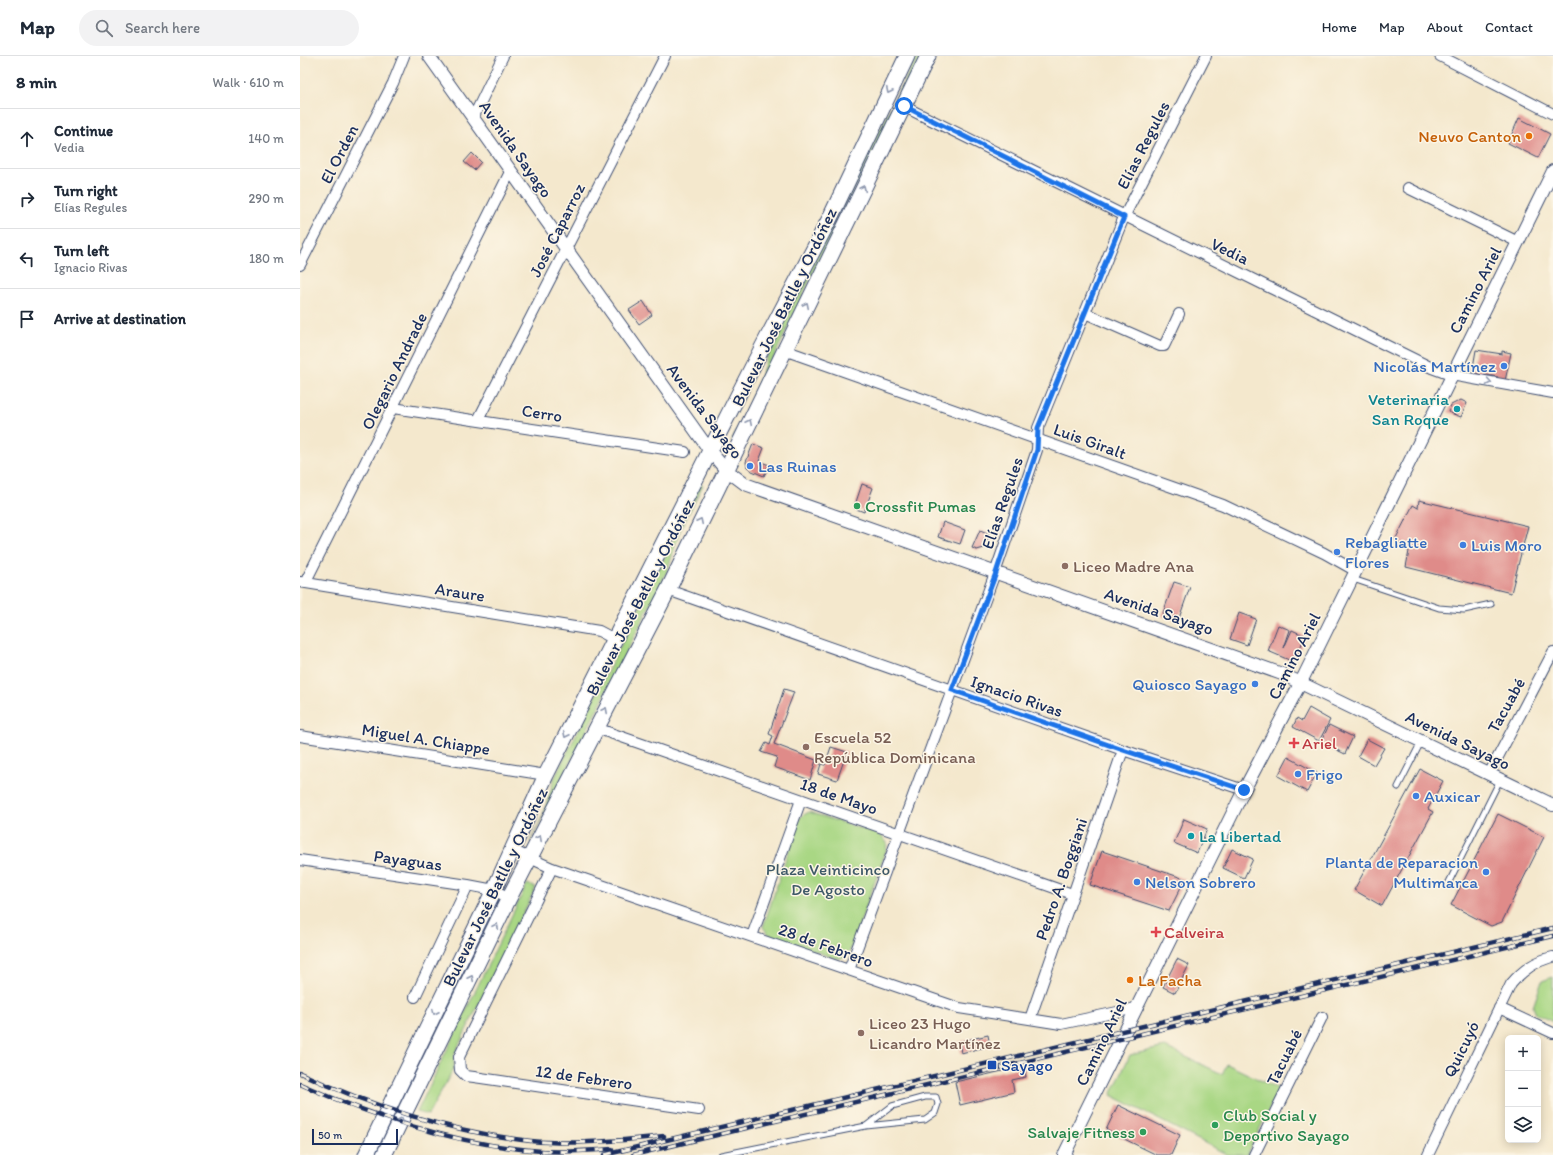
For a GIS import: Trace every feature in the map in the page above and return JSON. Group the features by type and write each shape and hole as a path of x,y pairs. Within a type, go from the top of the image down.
{"main road":[{"name":"Bulevar José Batlle y Ordóñez","path":"366,1155 494,890 546,775 614,638 830,218 907,56"},
{"name":"Bulevar José Batlle y Ordóñez","path":"384,1155 528,858 668,590 725,469 928,56"}],"street":[{"name":"El Orden","path":"300,265 393,83 404,56"},
{"name":"Avenida Sayago","path":"429,56 510,172 566,248 710,451 725,469 745,484 1214,649 1301,682 1553,805"},
{"path":"473,118 503,56"},
{"name":"José Caparroz","path":"478,420 665,56"},
{"name":"Elías Regules","path":"849,970 996,573 1037,450 1038,428 1124,217 1206,56"},
{"path":"1440,56 1553,114"},
{"name":"Vedia","path":"904,106 1124,217 1451,376 1553,393"},
{"name":"Camino Ariel","path":"1064,1155 1244,790 1301,682 1553,171"},
{"name":"Olegario Andrade","path":"302,583 394,408 510,172"},
{"path":"1408,188 1518,242"},
{"path":"1085,314 1160,346 1164,346 1179,314"},
{"name":"Luis Giralt","path":"784,350 1223,505 1324,553 1354,575"},
{"name":"Cerro","path":"394,408 685,452"},
{"name":"Araure","path":"302,583 599,630 614,638"},
{"name":"Ignacio Rivas","path":"668,590 1123,750 1244,790"},
{"name":"Tacuabé","path":"1488,774 1553,652"},
{"name":"18 de Mayo","path":"596,728 1072,894"},
{"name":"Miguel A. Chiappe","path":"300,736 546,775"},
{"name":"Pedro A. Boggiani","path":"1030,1019 1123,750"},
{"path":"752,936 801,800"},
{"name":"28 de Febrero","path":"512,850 552,868 959,1008 1061,1024 1136,1008"},
{"name":"Payaguas","path":"300,860 468,885 494,890 509,898"},
{"name":"12 de Febrero","path":"552,868 459,1056 460,1070 466,1076 699,1110"},
{"name":"Bulevar José Batlle y Ordóñez","path":"415,997 468,885"},
{"name":"Quicuyó","path":"1428,1155 1511,984 1518,975 1533,964 1553,957"},
{"path":"1499,1008 1553,1033"},
{"name":"Tacuabé","path":"1254,1155 1322,1017"}],"lane":[{"path":"1354,575 1439,608 1464,610 1491,604"},
{"path":"1398,787 1421,741"},
{"path":"1448,884 1500,780"},
{"path":"721,1155 866,1126 925,1120 935,1113 938,1104 936,1097 925,1097 892,1106 866,1126"}],"green space":[{"path":"917,56 922,56 821,256 762,383 731,442 757,388 770,348"},
{"path":"701,484 703,485 680,531 667,572 530,842 543,815 554,779"},
{"name":"Plaza Veinticinco De Agosto","path":"809,812 881,835 887,843 886,851 851,948 847,955 840,958 834,958 768,934 763,927 800,817"},
{"path":"527,884 536,887 454,1055 454,1068 428,1115 417,1112"},
{"path":"484,926 475,956 378,1155 374,1155"},
{"path":"1553,977 1553,1022 1536,1014 1533,1007 1542,981"},
{"name":"Club Social y Deportivo Sayago","path":"1165,1047 1222,1074 1227,1064 1279,1089 1247,1155 1228,1155 1111,1095 1130,1055"}],"building":[{"path":"1519,118 1550,134 1538,158 1508,143"},
{"path":"472,153 481,162 474,170 464,162"},
{"path":"643,301 652,315 639,324 629,310"},
{"path":"1476,350 1502,354 1502,351 1511,353 1505,381 1497,380 1498,377 1472,373"},
{"name":"Veterinaria San Roque","path":"1461,400 1467,403 1461,417 1448,412 1451,405"},
{"path":"753,444 764,448 759,461 769,465 764,476 747,467 746,462"},
{"path":"862,484 873,488 864,512 854,508"},
{"name":"Luis Moro","path":"1419,500 1528,526 1511,593 1406,567 1409,551 1395,540 1413,505 1418,508"},
{"path":"943,522 965,530 960,544 938,537"},
{"path":"980,530 990,534 984,548 977,550 972,548"},
{"path":"1174,582 1190,587 1178,621 1162,616"},
{"path":"1239,613 1256,619 1247,645 1230,639"},
{"path":"1278,625 1290,630 1284,648 1292,630 1305,636 1297,656 1289,660 1268,651"},
{"path":"784,689 794,692 774,744 816,760 810,780 774,767 777,757 761,752 766,743 770,745 773,736 769,734"},
{"path":"1309,708 1330,720 1319,741 1293,727 1297,718 1302,721"},
{"path":"1329,725 1353,737 1345,754 1321,742"},
{"path":"1367,739 1384,748 1374,765 1358,756"},
{"path":"831,747 847,752 837,780 818,774 821,764 825,765"},
{"name":"Frigo","path":"1288,757 1317,773 1307,792 1278,776"},
{"path":"1420,769 1443,781 1428,809 1433,812 1382,906 1354,890"},
{"path":"1498,814 1544,837 1502,922 1491,926 1451,905"},
{"name":"La Libertad","path":"1184,819 1207,829 1197,853 1174,843"},
{"path":"1232,849 1253,859 1244,878 1223,868"},
{"name":"Nelson Sobrero","path":"1102,851 1185,879 1169,911 1090,885"},
{"path":"1177,959 1189,965 1175,993 1163,987"},
{"path":"988,1035 990,1046 961,1053 959,1042"},
{"path":"1024,1066 1026,1077 1012,1080 1014,1092 960,1105 955,1082"},
{"name":"Salvaje Fitness","path":"1118,1105 1180,1135 1171,1155 1157,1155 1106,1130"}],"railway":[{"path":"604,1155 1553,928"},
{"path":"633,1155 1553,936"},
{"path":"300,1073 356,1097 384,1107 442,1124 501,1137 564,1143 615,1141 664,1136"},
{"path":"300,1084 327,1096 384,1117 412,1126 471,1141 540,1151 612,1149"}],"place":[{"name":"Neuvo Canton","path":"1529,136"},
{"name":"Nicolás Martínez","path":"1504,366"},
{"name":"Veterinaria San Roque","path":"1457,409"},
{"name":"Las Ruinas","path":"750,466"},
{"name":"Crossfit Pumas","path":"857,506"},
{"name":"Luis Moro","path":"1463,545"},
{"name":"Rebagliatte Flores","path":"1337,552"},
{"name":"Liceo Madre Ana","path":"1065,566"},
{"name":"Quiosco Sayago","path":"1255,684"},
{"name":"Ariel","path":"1294,743"},
{"name":"Escuela 52 República Dominicana","path":"806,747"},
{"name":"Frigo","path":"1298,774"},
{"name":"Auxicar","path":"1416,796"},
{"name":"La Libertad","path":"1191,836"},
{"name":"Planta de Reparacion Multimarca","path":"1486,872"},
{"name":"Nelson Sobrero","path":"1137,882"},
{"name":"Calveira","path":"1156,932"},
{"name":"La Facha","path":"1130,980"},
{"name":"Liceo 23 Hugo Licandro Martínez","path":"861,1033"},
{"name":"Sayago","path":"992,1065"},
{"name":"Club Social y Deportivo Sayago","path":"1215,1125"},
{"name":"Salvaje Fitness","path":"1143,1132"}],"route":[{"path":"904,106 1124,217 1038,428 1037,450 996,573 952,690 1123,750 1244,790"}]}
